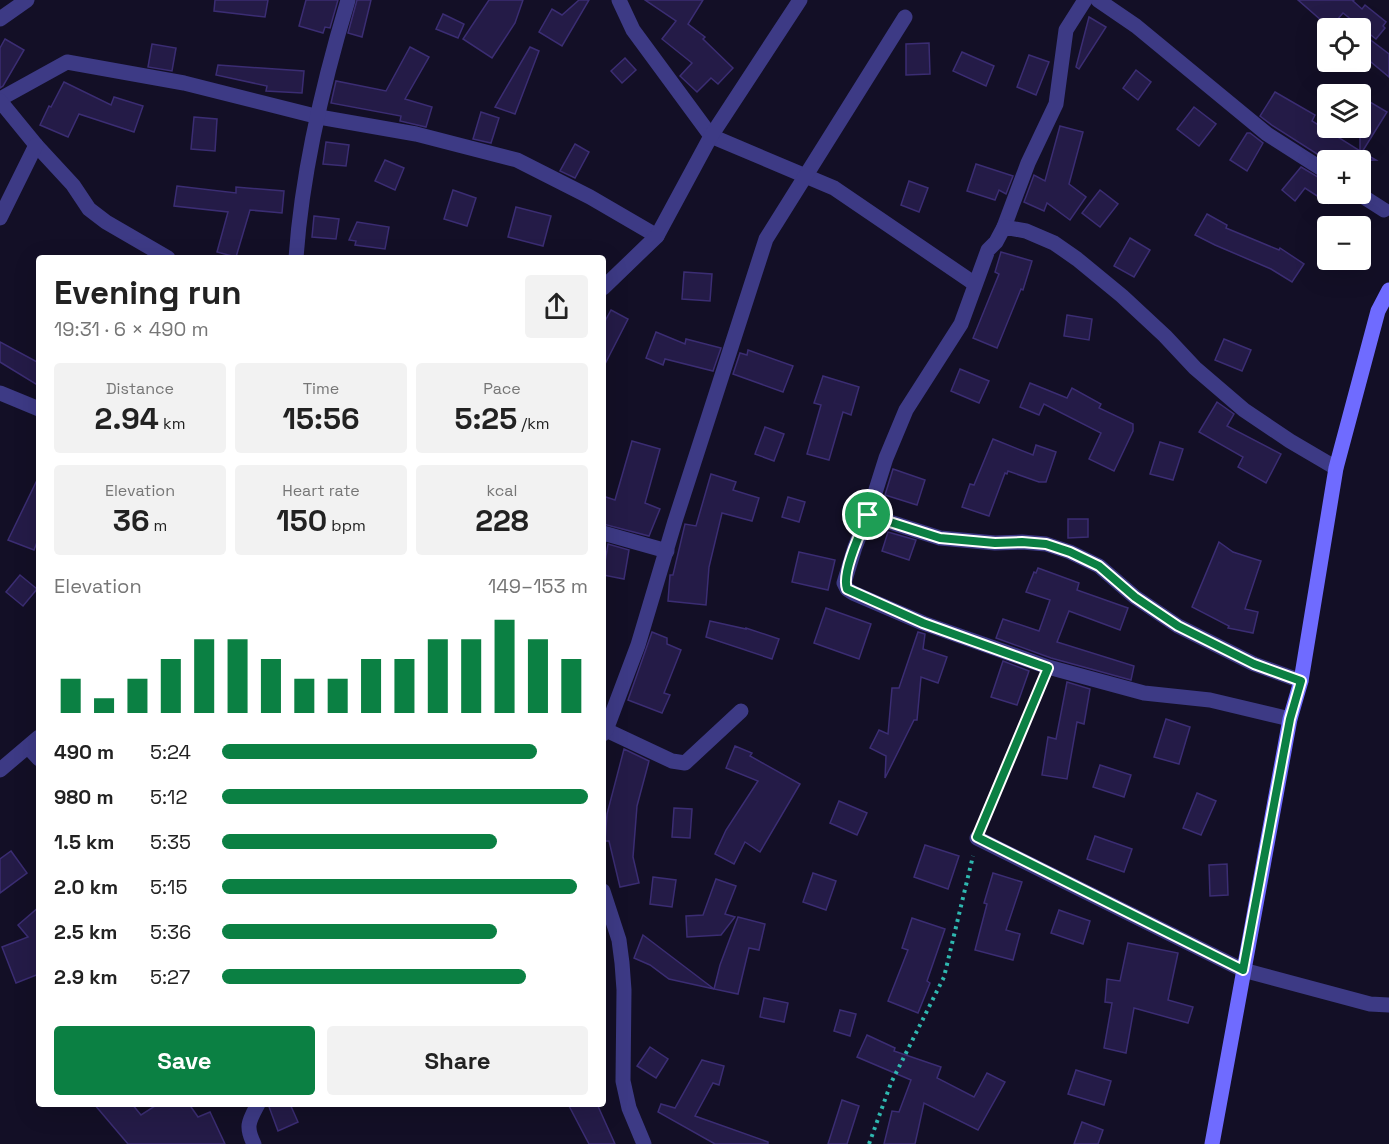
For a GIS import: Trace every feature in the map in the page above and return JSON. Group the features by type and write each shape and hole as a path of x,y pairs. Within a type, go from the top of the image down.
{"main road":[{"path":"1212,1144 1290,719 1301,681 1336,468 1378,312 1389,290"}],"street":[{"path":"0,19 27,0"},
{"path":"296,255 298,221 319,117 348,0"},
{"path":"619,0 633,30 711,136 834,188 975,284"},
{"path":"606,285 657,236 711,136 800,0"},
{"path":"1085,0 1066,30 1056,104 1028,163 1004,227 996,242 988,250 961,324 906,410 886,458 844,583 847,589 923,623 1048,668 1144,693 1210,700 1290,719"},
{"path":"1098,0 1136,26 1267,134 1317,166"},
{"path":"606,729 638,645 766,239 905,17"},
{"path":"163,255 106,222 89,209 73,185 36,145 0,100 67,62 184,83 319,117 417,134 517,160 590,197 657,236"},
{"path":"0,218 36,145"},
{"path":"1371,202 1383,210"},
{"path":"1004,227 1026,231 1054,243 1077,259 1122,296 1195,368 1244,410 1336,468"},
{"path":"0,393 36,408"},
{"path":"868,515 940,538 995,543 1046,544 1070,552 1099,566 1135,597 1178,626 1254,664 1301,681"},
{"path":"606,534 668,551"},
{"path":"606,732 672,761 685,763 741,711"},
{"path":"0,770 33,742"},
{"path":"977,837 1243,970 1370,1004 1389,1005"},
{"path":"606,900 619,940 622,963 623,1081 628,1108 644,1144"},
{"path":"254,1144 248,1127 256,1107"}],"path":[{"path":"869,1144 891,1083 944,977 977,837 1048,668"}],"building":[{"path":"215,0 268,0 265,17 214,11"},
{"path":"306,0 338,0 330,28 325,27 323,33 299,26"},
{"path":"357,0 371,0 362,37 348,33"},
{"path":"489,0 523,0 515,23 492,58 463,39"},
{"path":"579,0 589,0 562,46 539,32 552,9 562,15"},
{"path":"645,0 703,0 688,24 705,37 703,39 733,68 718,84 711,78 697,92 680,76 692,63 662,39 676,21"},
{"path":"1298,0 1354,0 1362,9 1365,5 1386,22 1383,26 1385,28 1376,39 1371,35 1371,18 1349,18 1343,13 1339,18 1319,18"},
{"path":"443,14 464,24 458,38 436,29"},
{"path":"1089,17 1106,27 1079,69 1076,67"},
{"path":"5,39 24,50 0,88 0,48"},
{"path":"1371,40 1389,54 1389,77 1371,62"},
{"path":"929,43 930,74 906,75 906,44"},
{"path":"152,44 176,48 172,71 148,67"},
{"path":"410,47 429,57 405,99 432,107 426,127 400,121 401,116 331,103 336,81 386,91"},
{"path":"530,47 539,51 515,114 495,107"},
{"path":"962,52 994,66 986,86 953,71"},
{"path":"1029,55 1049,62 1036,95 1017,87"},
{"path":"625,58 636,70 622,83 611,71"},
{"path":"218,65 304,71 302,93 266,91 267,86 216,75"},
{"path":"1136,70 1151,82 1138,100 1123,88"},
{"path":"64,82 111,105 114,97 143,106 134,132 79,114 68,137 40,125"},
{"path":"1275,92 1315,115 1312,121 1317,124 1317,138 1339,138 1358,150 1317,150 1317,154 1260,116"},
{"path":"1371,103 1387,112 1371,138"},
{"path":"1194,107 1216,124 1199,146 1177,129"},
{"path":"481,112 499,118 491,143 473,139"},
{"path":"194,117 217,119 215,151 191,149"},
{"path":"1060,126 1083,132 1069,184 1086,197 1070,220 1047,203 1044,211 1024,202 1034,175 1045,181"},
{"path":"1247,133 1263,143 1247,171 1230,160"},
{"path":"1360,138 1371,138 1363,150 1360,150"},
{"path":"326,142 349,145 346,166 323,164"},
{"path":"575,144 589,152 575,178 560,171"},
{"path":"385,160 404,168 395,190 375,181"},
{"path":"976,164 1013,176 1006,194 999,190 995,200 967,191"},
{"path":"1301,167 1317,176 1317,196 1305,188 1295,201 1282,190"},
{"path":"909,181 928,188 919,212 901,205"},
{"path":"177,186 236,193 236,187 284,191 282,213 250,210 237,255 217,252 228,212 174,206"},
{"path":"453,190 476,198 467,226 444,219"},
{"path":"1100,190 1118,204 1100,227 1082,213"},
{"path":"516,207 551,216 543,246 508,237"},
{"path":"1207,214 1227,225 1226,228 1279,250 1280,248 1304,264 1292,282 1271,269 1195,235"},
{"path":"314,216 339,219 336,239 312,237"},
{"path":"357,222 389,227 385,249 355,245 356,241 349,240"},
{"path":"1130,238 1150,250 1134,277 1114,266"},
{"path":"1001,252 1032,261 1023,290 1021,289 997,348 973,338 999,274 995,272"},
{"path":"684,272 712,274 710,301 682,299"},
{"path":"611,310 628,319 606,362 606,319"},
{"path":"1067,315 1092,319 1089,340 1064,336"},
{"path":"656,332 685,344 686,339 721,348 713,371 665,359 663,365 646,358"},
{"path":"1224,339 1251,350 1242,371 1215,360"},
{"path":"0,342 36,361 36,384 0,362"},
{"path":"748,350 793,366 783,392 733,374 740,353 747,355"},
{"path":"960,369 989,381 979,403 951,391"},
{"path":"823,376 859,387 851,415 843,412 829,460 807,454 821,405 814,403"},
{"path":"1030,383 1067,398 1072,388 1101,404 1099,408 1133,424 1133,431 1114,471 1089,459 1101,433 1044,404 1039,415 1020,407"},
{"path":"1217,402 1234,414 1227,426 1281,454 1266,483 1238,467 1243,457 1199,432"},
{"path":"765,427 784,434 774,461 755,454"},
{"path":"993,439 1033,455 1036,445 1056,452 1046,482 1039,482 1008,471 1007,474 1005,473 989,516 962,507 970,484 974,485"},
{"path":"632,441 660,449 645,503 660,509 649,536 606,525 606,497 615,500"},
{"path":"1160,442 1183,449 1173,480 1150,474"},
{"path":"893,469 925,480 917,505 885,495"},
{"path":"711,474 736,482 733,490 759,498 752,521 722,513 709,567 706,605 668,601 670,575 673,575 685,524 696,526"},
{"path":"36,482 36,545 34,550 8,540"},
{"path":"788,497 805,502 799,522 782,517"},
{"path":"1068,519 1088,519 1088,537 1068,538"},
{"path":"888,532 916,540 909,560 882,551"},
{"path":"1219,542 1233,552 1261,561 1245,609 1258,612 1253,633 1228,628 1229,626 1192,607"},
{"path":"608,544 629,550 624,579 606,576"},
{"path":"799,552 835,560 828,590 792,582"},
{"path":"1038,568 1079,583 1077,590 1128,608 1120,630 1069,611 1057,642 1134,666 1131,680 1051,658 996,638 1003,619 1039,631 1050,600 1026,592"},
{"path":"20,575 36,588 23,606 6,592"},
{"path":"826,608 871,624 859,659 814,643"},
{"path":"710,621 746,628 779,639 772,659 706,637"},
{"path":"652,632 667,638 667,644 681,650 664,693 670,695 662,713 628,700"},
{"path":"918,632 925,634 923,649 947,657 938,683 921,677 917,720 914,720 885,778 886,756 870,748 879,730 888,734 892,688 899,688"},
{"path":"1003,661 1029,671 1017,705 991,697"},
{"path":"1067,682 1090,689 1084,724 1077,722 1067,779 1042,775 1048,737 1056,739"},
{"path":"1166,719 1190,727 1179,764 1154,757"},
{"path":"735,746 752,753 750,756 800,784 760,852 745,842 734,864 715,854 726,830 758,781 726,768"},
{"path":"624,749 649,761 637,806 633,857 639,883 620,887 609,841 606,841 607,814"},
{"path":"1100,765 1131,775 1124,797 1093,787"},
{"path":"1197,793 1216,801 1201,835 1183,828"},
{"path":"839,801 867,813 857,835 830,823"},
{"path":"674,808 692,809 690,838 672,837"},
{"path":"1095,836 1132,849 1124,872 1087,859"},
{"path":"925,845 959,856 948,889 914,877"},
{"path":"11,851 27,873 0,893 0,859"},
{"path":"1227,864 1228,895 1210,896 1209,865"},
{"path":"813,873 836,881 826,910 803,902"},
{"path":"993,873 1022,882 1006,930 1020,934 1013,960 975,950 987,904 984,903"},
{"path":"653,877 676,880 672,907 650,904"},
{"path":"716,879 736,886 725,914 735,917 721,935 687,937 686,916 703,915"},
{"path":"36,910 36,975 16,983 2,947 28,937 18,925"},
{"path":"1059,910 1090,921 1083,944 1051,933"},
{"path":"738,917 765,924 759,950 749,948 738,994 714,989 720,965"},
{"path":"912,918 945,929 927,981 930,983 918,1013 888,1001 908,950 902,948"},
{"path":"643,935 714,989 669,979 650,965 634,958"},
{"path":"1128,943 1178,953 1168,1000 1193,1007 1188,1023 1134,1008 1126,1053 1104,1048 1112,1003 1105,1002 1107,979 1120,981"},
{"path":"764,998 788,1003 784,1022 760,1017"},
{"path":"840,1010 856,1014 850,1036 834,1031"},
{"path":"867,1035 895,1048 894,1051 941,1067 937,1078 974,1097 987,1073 1005,1082 978,1130 924,1103 915,1144 884,1144 892,1111 899,1112 911,1080 857,1057"},
{"path":"650,1047 668,1059 656,1078 637,1066"},
{"path":"702,1060 724,1066 719,1085 713,1083 695,1116 768,1142 768,1144 715,1144 658,1112 661,1104 675,1108"},
{"path":"1076,1070 1111,1081 1104,1105 1068,1094"},
{"path":"842,1100 859,1106 847,1144 828,1144"},
{"path":"97,1107 134,1107 141,1115 153,1107 191,1107 198,1117 210,1112 225,1144 128,1144"},
{"path":"269,1107 291,1107 298,1122 278,1131"},
{"path":"570,1107 598,1107 615,1144 589,1144"},
{"path":"1082,1122 1103,1130 1098,1144 1074,1144"}],"route":[{"path":"868,515 940,538 995,543 1046,544 1070,552 1099,566 1135,597 1178,626 1254,664 1301,681 1290,719 1243,970 977,837 1048,668 923,623 847,589 844,583 868,515"}]}
